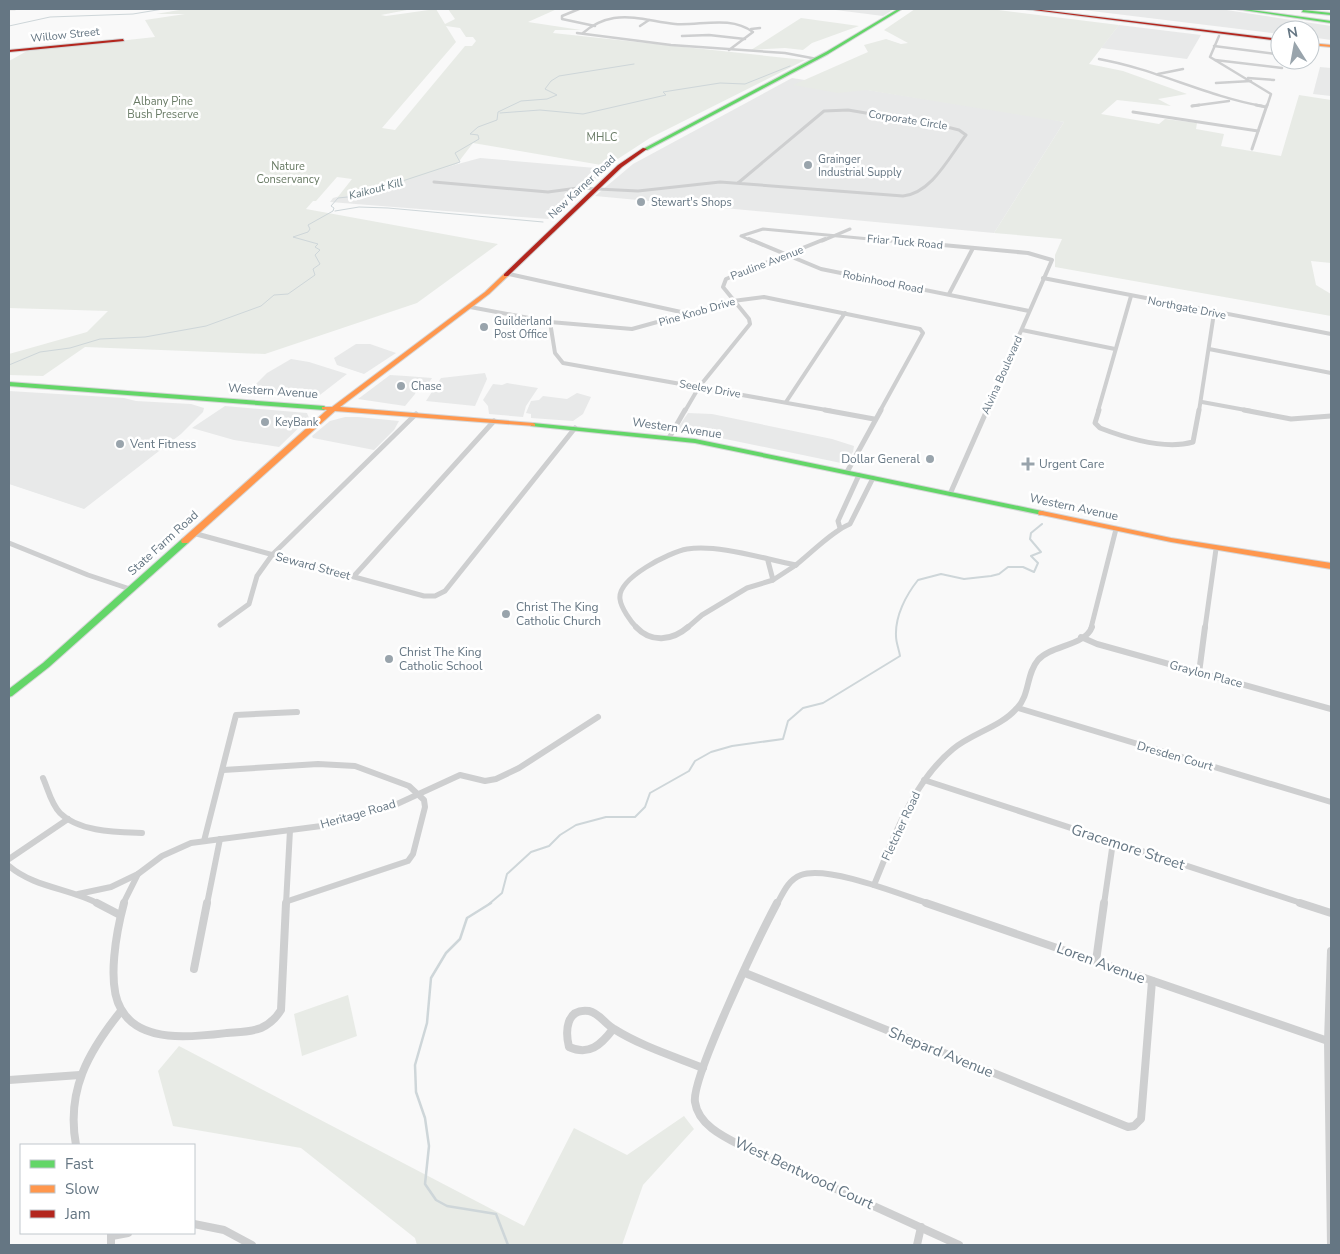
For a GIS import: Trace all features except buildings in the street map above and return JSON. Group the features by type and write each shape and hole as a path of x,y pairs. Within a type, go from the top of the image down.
{"main road":[{"name":"New Karner Road","path":"333,408 470,307 509,274 620,166 655,142 817,58 900,9"},
{"path":"1028,9 1270,38"},
{"path":"1040,9 1270,38"},
{"path":"1238,9 1331,22"},
{"path":"1281,9 1331,14"},
{"name":"Willow Street","path":"9,51 92,39 123,40"},
{"name":"Western Avenue","path":"9,384 416,414 669,438 847,472 1216,549 1331,566"},
{"name":"State Farm Road","path":"9,694 46,665 333,408"}],"street":[{"path":"9,9 15,9"},
{"path":"579,9 562,16 562,19 595,26"},
{"path":"583,33 595,26 620,17 677,24 719,23 751,30 760,28"},
{"path":"640,26 650,20"},
{"path":"729,50 753,33 751,30"},
{"path":"577,33 662,44 792,54 817,58"},
{"path":"93,34 92,39 82,37 78,36 93,34"},
{"path":"682,36 709,34 745,39"},
{"path":"1220,36 1209,56 1270,92 1252,150"},
{"path":"1214,46 1270,53"},
{"path":"1099,59 1122,62 1231,101 1266,107"},
{"path":"1213,60 1270,67"},
{"path":"1158,74 1183,69"},
{"path":"1246,78 1274,80"},
{"path":"1216,83 1251,81"},
{"path":"1192,106 1231,101"},
{"name":"Corporate Circle","path":"434,182 536,192 578,188 615,191 647,190 714,182 898,196 914,195 922,191 932,180 966,135 960,130 943,126 848,110 824,111 738,183"},
{"path":"1133,112 1258,131"},
{"path":"603,182 606,188 615,191"},
{"name":"Friar Tuck Road","path":"742,237 751,231 762,229 973,248 1048,257"},
{"name":"Pauline Avenue","path":"669,438 699,387 750,324 749,319 723,287 726,279 850,229"},
{"name":"Robinhood Road","path":"742,237 786,256 829,271 1029,311"},
{"path":"949,294 973,248"},
{"name":"Alvina Boulevard","path":"950,494 1043,278 1052,262 1048,257"},
{"path":"509,274 690,314"},
{"name":"Northgate Drive","path":"1043,278 1214,313 1331,334"},
{"path":"1132,296 1094,420 1096,425 1108,431 1174,445 1193,442 1202,402 1214,313"},
{"name":"Pine Knob Drive","path":"470,307 550,322 638,329 733,301 764,297 922,330 923,333 874,419"},
{"path":"786,402 846,313"},
{"name":"Seeley Drive","path":"550,322 554,349 560,361 574,366 874,419"},
{"path":"1022,330 1115,349"},
{"path":"1209,349 1331,373"},
{"path":"1202,402 1291,419 1331,416"},
{"path":"220,625 248,604 257,576 272,555 416,414"},
{"path":"847,472 874,419"},
{"path":"354,576 494,421"},
{"name":"Seward Street","path":"193,533 424,596 435,596 445,591 575,428"},
{"path":"840,528 838,521 859,475"},
{"path":"796,565 716,549 696,548 676,552 632,576 621,591 620,599 632,624 643,635 659,639 670,639 683,634 702,615 747,588 772,580 796,565 831,538 840,528 850,524 873,478"},
{"path":"1018,708 1037,660 1055,647 1081,637 1091,630 1100,600 1116,529"},
{"path":"9,543 88,575 130,589"},
{"path":"1199,672 1216,549"},
{"path":"768,560 772,580"},
{"name":"Graylon Place","path":"1081,637 1097,644 1331,709"},
{"name":"Fletcher Road","path":"874,885 910,803 924,780 954,749 1018,708"},
{"name":"Dresden Court","path":"1018,708 1331,802"},
{"path":"204,841 236,715 297,712"},
{"name":"Heritage Road","path":"78,894 111,887 138,874 162,856 181,847 204,841 329,825 419,794 445,780 460,775 484,781 502,776 519,768 598,717"},
{"path":"223,770 343,764 355,766 409,786 419,794 425,807 414,854 408,861 288,901"},
{"path":"44,778 55,806 68,819 115,831 142,833"},
{"name":"Gracemore Street","path":"924,780 1331,913"},
{"path":"9,859 68,819"},
{"path":"138,874 124,898 120,915 115,997 121,1011 142,1027 177,1038 257,1030 274,1021 281,1010 288,901 290,830"},
{"path":"194,969 220,839"},
{"path":"1096,961 1112,842"},
{"name":"Heritage Road","path":"9,866 20,876 44,887 78,894 120,915"},
{"path":"613,1029 603,1044 595,1049 582,1052 569,1047 565,1033 569,1019 576,1012 586,1011 601,1017 613,1029 704,1068 719,1028 777,901 793,879 808,873 819,873 874,885"},
{"name":"Loren Avenue","path":"874,885 1328,1041"},
{"path":"1331,951 1328,1041 1331,1245"},
{"name":"Shepard Avenue","path":"745,973 1128,1127 1137,1124 1141,1119 1152,981"},
{"path":"76,1144 72,1105 80,1075 100,1038 121,1011"},
{"name":"West Bentwood Court","path":"704,1068 694,1098 700,1117 714,1131 764,1156 959,1245"},
{"path":"9,1080 80,1075"},
{"path":"195,1224 212,1225 229,1231 252,1245"},
{"path":"917,1245 921,1228"},
{"path":"111,1238 125,1234"}],"shaded area":[{"path":"828,9 894,9 883,16"},
{"path":"1075,9 1220,9 1292,20 1270,20 1270,33"},
{"path":"1320,24 1331,26 1331,40 1320,38"},
{"path":"1119,25 1201,35 1187,59 1101,48"},
{"path":"1320,67 1331,68 1331,96 1313,94"},
{"path":"792,78 1064,122 994,233 595,196 633,164"},
{"path":"480,158 607,169 548,219 330,202 333,198"},
{"path":"356,344 370,344 396,353 364,374 337,365 334,358"},
{"path":"291,359 309,362 347,374 316,398 247,393 267,373"},
{"path":"485,373 487,379 475,406 426,401 441,378"},
{"path":"390,375 432,378 428,384 419,384 415,394 405,406 358,399"},
{"path":"507,383 538,388 526,406 523,417 489,414 488,406 483,400 493,384 502,385"},
{"path":"9,391 124,398 136,401 191,404 204,408 203,412 181,434 84,509 9,484"},
{"path":"577,393 591,397 583,414 573,421 531,418 531,414 526,413 531,401 539,400 543,396 567,399"},
{"path":"225,406 307,413 309,418 279,447 234,440 192,428"},
{"path":"688,413 712,414 832,439 854,446 853,452 845,462 841,463 677,429"},
{"path":"345,417 399,421 394,430 374,450 313,438 312,436 330,421"}],"green space":[{"path":"185,9 412,9 381,15 386,16 436,9 445,24 455,19 448,9 557,9 528,22 581,30 555,30 553,33 805,60 650,138 607,166 473,143 457,164 400,183 337,198 352,179 337,177 316,201 313,201 306,209 498,244 417,303 265,354 85,347 43,376 9,375 9,354 87,332 108,311 9,308 9,61 27,51 155,37 145,20 185,14 156,14","holes":["446,26 460,28 466,37 473,37 476,41 472,46 465,46 395,130 382,128 456,42"]},
{"path":"915,9 990,9 1119,25 1089,64 1123,71 1187,94 1158,99 1171,106 1117,100 1101,114 1159,124 1165,119 1197,123 1196,129 1224,134 1221,146 1281,156 1299,95 1331,100 1331,263 1311,261 1316,285 1331,294 1331,316 1055,267 1055,255 1062,239 994,233 1064,122 866,90 838,93 793,85 868,52 864,45 886,39 901,44 908,43 884,30"},
{"path":"801,18 859,26 812,43 803,50 785,48 751,50"},
{"path":"348,995 357,1036 302,1056 294,1014"},
{"path":"179,1046 524,1226 574,1128 627,1155 684,1116 694,1129 643,1185 622,1245 417,1245 415,1238 301,1148 173,1126 158,1071"}],"waterway":[{"path":"9,26 50,17 133,14 163,9"},
{"name":"Kaikout Kill","path":"9,365 40,352 70,348 100,339 145,337 206,326 261,306 274,295 288,294 315,275 313,269 320,264 315,255 320,250 315,247 318,244 293,237 308,232 310,229 308,225 333,211 334,208 331,206 338,198 357,196 460,162 455,153 479,139 478,135 470,134 478,127 497,120 498,112 521,101 547,99 557,95 545,89 551,81 559,76 634,64"},
{"path":"500,113 540,110 583,114 666,95 663,92 720,83 745,84 790,66"},
{"path":"335,211 359,207 388,208 543,222"},
{"path":"489,904 502,893 507,874 531,852 549,846 560,835 576,825 606,817 635,817 645,807 650,793 689,771 695,761 711,752 732,746 783,739 788,721 803,708 823,703 900,656 896,639 897,621 909,592 918,580 941,574 964,579 991,576 999,574 1008,567 1023,567 1034,572 1038,563 1031,556 1041,552 1030,539 1031,533 1042,524"},
{"path":"491,903 467,918 460,939 446,953 431,978 427,1023 415,1065 416,1092 425,1118 429,1146 425,1184 436,1200 447,1206 496,1214 508,1245"}],"traffic: fast":[{"path":"645,149 827,53 900,9"},
{"path":"1238,9 1331,22"},
{"path":"1303,11 1331,14"},
{"path":"9,384 324,408"},
{"path":"533,425 695,441 1042,513"},
{"path":"9,694 46,665 185,541"}],"traffic: slow":[{"path":"1320,45 1331,46"},
{"path":"185,541 333,409 487,293 506,275"},
{"path":"324,408 533,425"},
{"path":"1042,513 1171,540 1331,566"}],"traffic: jam":[{"path":"1027,9 1270,39"},
{"path":"9,51 123,40"},
{"path":"506,275 620,166 645,149"}],"place":[{"name":"Grainger Industrial Supply","path":"808,165"},
{"name":"Stewart's Shops","path":"641,202"},
{"name":"Guilderland Post Office","path":"484,327"},
{"name":"Chase","path":"401,386"},
{"name":"KeyBank","path":"265,422"},
{"name":"Vent Fitness","path":"120,444"},
{"name":"Dollar General","path":"930,459"},
{"name":"Urgent Care","path":"1028,464"},
{"name":"Christ The King Catholic Church","path":"506,614"},
{"name":"Christ The King Catholic School","path":"389,659"}],"park label":[{"name":"Albany Pine Bush Preserve","path":"163,107"},
{"name":"MHLC","path":"602,137"},
{"name":"Nature Conservancy","path":"288,172"}]}
